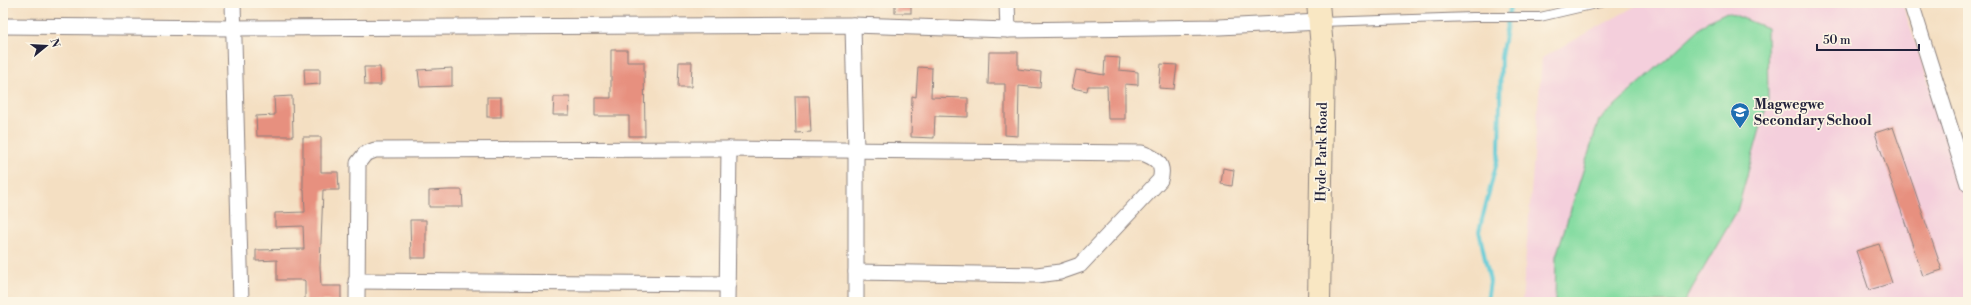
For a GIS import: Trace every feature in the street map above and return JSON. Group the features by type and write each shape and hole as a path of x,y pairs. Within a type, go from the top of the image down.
{"street":[{"path":"233,3 240,302"},
{"path":"1007,3 1008,30"},
{"path":"1911,3 1968,184"},
{"path":"3,26 234,28 853,25 1008,30 1219,28 1319,12"},
{"name":"Hyde Park Road","path":"1319,12 1323,59 1319,302"},
{"path":"853,25 856,150 856,302"},
{"path":"728,302 729,149"},
{"path":"357,302 358,163 365,154 383,150 729,149 1142,153 1155,158 1161,165 1162,172 1160,180 1080,265 1060,272 1037,275 856,272"},
{"path":"356,281 728,284"}],"lane":[{"path":"1319,12 1473,17 1540,17 1600,3"}],"shaded area":[{"name":"Magwegwe Secondary School","path":"1641,3 1902,3 1968,200 1968,302 1522,302 1542,58"}],"green space":[{"path":"1727,12 1767,28 1768,101 1737,211 1684,302 1555,302 1556,256 1599,120 1708,21"}],"building":[{"path":"895,3 911,3 911,13 895,13"},
{"path":"611,50 627,50 627,62 644,62 645,136 629,136 629,116 595,116 595,98 611,98"},
{"path":"989,52 1018,52 1018,69 1041,72 1040,88 1019,86 1018,136 1005,135 1005,84 988,84"},
{"path":"1105,57 1120,58 1119,70 1138,72 1138,85 1125,84 1125,119 1108,119 1107,86 1088,86 1087,91 1072,88 1076,70 1104,75"},
{"path":"679,62 692,62 691,87 678,87"},
{"path":"1161,64 1177,65 1174,89 1159,88"},
{"path":"364,67 380,67 381,85 365,85"},
{"path":"918,67 932,68 931,97 968,98 968,117 935,116 934,138 911,137 912,96 916,97"},
{"path":"452,68 452,86 420,87 418,70"},
{"path":"304,69 320,69 320,84 305,85"},
{"path":"292,96 293,136 257,136 256,116 275,115 274,97"},
{"path":"795,96 809,96 811,132 796,133"},
{"path":"487,97 501,97 501,117 487,117"},
{"path":"554,97 570,97 569,115 553,115"},
{"path":"1893,127 1942,270 1923,276 1875,133"},
{"path":"303,137 321,137 321,172 338,172 339,190 323,190 320,267 321,286 341,286 341,301 305,301 304,280 277,280 277,260 256,261 256,250 304,249 303,226 275,227 275,213 305,212 303,190"},
{"path":"1223,168 1234,170 1232,186 1221,184"},
{"path":"462,190 463,207 429,207 429,191"},
{"path":"410,220 426,220 426,258 411,258"},
{"path":"1879,244 1892,283 1869,290 1856,251"}],"waterway":[{"path":"1487,302 1490,281 1479,231 1499,154 1501,57 1511,3"}],"place":[{"name":"Magwegwe Secondary School","path":"1740,129"}]}
